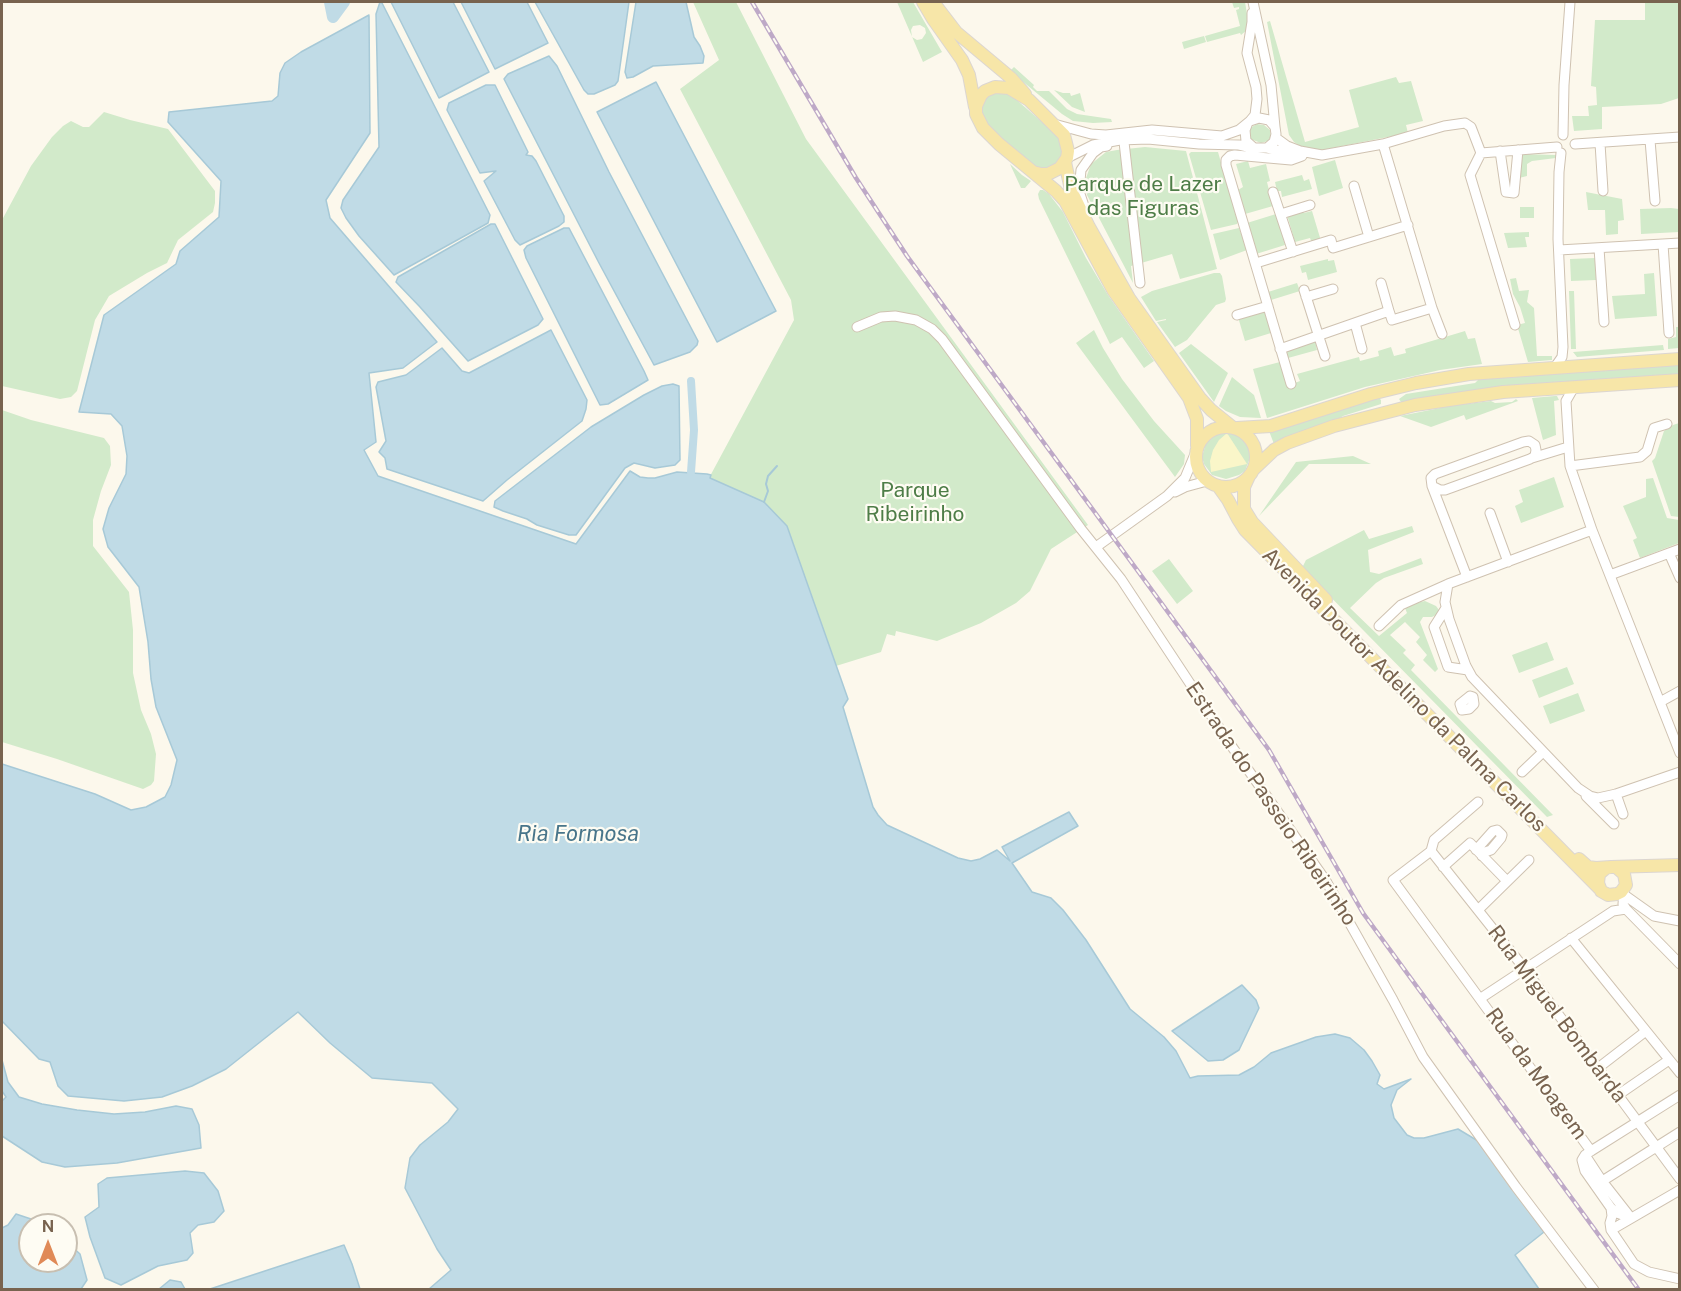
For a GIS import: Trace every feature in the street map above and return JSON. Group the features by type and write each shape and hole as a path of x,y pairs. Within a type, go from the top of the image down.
{"main road":[{"path":"923,2 962,60 969,75 976,114 983,128 1065,201 1113,290 1189,398 1197,419 1198,471 1212,484 1227,487 1243,482 1274,450 1287,443 1334,426 1415,405 1491,393 1676,379"},
{"path":"933,2 956,32 1011,78 1029,100 1065,135 1071,190 1087,223 1129,298 1200,398 1211,410 1245,433 1252,441 1256,460 1251,472"},
{"path":"976,114 976,106 981,95 990,88 1009,88 1029,100"},
{"path":"1038,176 1054,172 1066,160"},
{"path":"1196,450 1202,438 1209,431 1218,427 1271,426 1371,394 1416,383 1469,374 1680,359"},
{"path":"1415,405 1396,402 1395,395 1462,381 1469,374"},
{"path":"1334,426 1346,416 1384,406 1386,402 1384,396 1371,394"},
{"name":"Avenida Doutor Adelino da Palma Carlos","path":"1251,472 1244,487 1244,509 1252,522 1588,867 1680,865"},
{"name":"Avenida Doutor Adelino da Palma Carlos","path":"1212,484 1228,500 1245,530 1600,889"},
{"path":"1624,889 1624,874 1613,867 1602,870 1599,874 1600,889 1608,895 1613,895 1624,889 1635,873 1649,866"}],"street":[{"path":"1251,2 1252,22 1247,53 1257,99 1255,115 1245,130 1246,141 1254,148"},
{"path":"1087,223 1079,190 1081,170 1093,153 1101,147 1148,139 1201,144 1239,144 1258,150 1271,146 1276,138 1272,92 1251,2"},
{"path":"1556,367 1562,357 1563,346 1557,142 1563,135 1570,2"},
{"path":"1054,124 1091,134 1106,135 1152,130 1211,136 1227,135 1259,118 1264,118 1275,127"},
{"path":"1267,148 1302,156 1322,155 1383,144 1444,126 1465,123 1471,127 1481,153 1470,175 1515,325"},
{"path":"1481,153 1559,150 1566,154 1573,151 1575,144 1572,137 1563,135"},
{"path":"1276,138 1300,151 1322,155"},
{"path":"1575,144 1677,138"},
{"path":"1066,160 1092,145 1118,140 1127,141"},
{"path":"1650,140 1655,201"},
{"path":"1127,141 1140,283"},
{"path":"1600,143 1603,190"},
{"path":"1383,144 1432,308 1442,334"},
{"path":"1500,151 1506,192 1514,193 1518,150"},
{"path":"1291,384 1226,160 1235,155 1291,160 1302,156"},
{"path":"1354,186 1369,237"},
{"path":"1274,192 1293,252"},
{"path":"1281,214 1310,205"},
{"path":"1256,263 1331,240 1333,248 1408,225"},
{"path":"1559,250 1680,243"},
{"path":"1663,244 1669,333"},
{"path":"1599,248 1604,322"},
{"path":"1381,283 1392,320 1432,308"},
{"path":"1325,356 1305,293 1332,289"},
{"path":"1237,315 1268,306"},
{"path":"1280,349 1389,311"},
{"name":"Estrada do Passeio Ribeirinho","path":"857,327 881,317 896,316 916,320 932,328 942,339 1081,529 1121,579 1228,741 1326,881 1423,1057 1516,1187 1594,1290"},
{"path":"1355,323 1362,349"},
{"path":"1563,346 1567,360 1573,366"},
{"path":"1574,387 1566,401 1570,466 1592,530 1680,753"},
{"path":"1556,388 1566,401"},
{"path":"1570,466 1640,457 1647,451 1654,428 1667,424"},
{"path":"1467,578 1431,478 1435,474 1529,441 1535,445 1536,450 1535,456 1530,459"},
{"path":"1438,500 1438,495 1445,490 1568,447"},
{"path":"1167,496 1185,478 1196,450"},
{"path":"1489,454 1486,458 1486,465 1490,469 1502,470"},
{"path":"1474,460 1479,461 1484,467 1478,478"},
{"path":"1096,547 1167,496 1185,487 1212,484"},
{"path":"1432,486 1445,490"},
{"path":"1490,513 1508,562"},
{"path":"1379,626 1401,605 1425,594 1592,530"},
{"path":"1610,575 1680,549"},
{"path":"1670,553 1680,578"},
{"path":"1448,584 1446,605 1449,619 1468,670 1573,786 1614,824"},
{"path":"1425,594 1438,598 1446,605"},
{"path":"1446,605 1434,627 1444,657 1448,667 1468,670"},
{"path":"1473,697 1482,688"},
{"path":"1660,702 1680,691"},
{"path":"1522,772 1544,752"},
{"path":"1573,786 1598,798 1680,772"},
{"path":"1616,794 1623,814"},
{"path":"1599,809 1600,802 1605,797"},
{"path":"1431,851 1434,840 1478,802"},
{"path":"1443,867 1470,843 1507,881"},
{"name":"Rua Miguel Bombarda","path":"1431,851 1524,968 1680,1179"},
{"name":"Rua da Moagem","path":"1431,851 1394,880 1481,998 1588,1153 1599,1183"},
{"path":"1478,910 1529,860"},
{"path":"1600,889 1610,902 1607,915"},
{"path":"1624,889 1623,904 1626,909 1676,955 1680,964"},
{"path":"1624,889 1654,916 1680,921"},
{"path":"1481,998 1613,910 1626,909"},
{"path":"1571,938 1680,1073"},
{"path":"1598,1068 1646,1031"},
{"path":"1618,1095 1669,1060"},
{"path":"1588,1153 1680,1095"},
{"path":"1599,1183 1680,1132"},
{"path":"1599,1183 1611,1208 1611,1230 1634,1264 1649,1272 1680,1279"},
{"path":"1599,1183 1631,1218"},
{"path":"1611,1230 1680,1190"},
{"path":"1611,1208 1617,1214 1631,1218"}],"green space":[{"name":"Parque Ribeirinho","path":"693,2 736,2 806,139 1088,525 1051,549 1030,591 1016,603 981,623 937,641 896,631 895,636 887,634 881,652 836,666 823,631 764,502 709,478 794,320 791,300 680,89 719,60"},
{"path":"897,2 913,2 942,52 923,62 912,37 917,40 922,39 926,33 925,28 920,25 913,26 912,36"},
{"path":"1232,2 1245,2 1247,30 1241,35 1240,33 1207,42 1205,36 1240,26 1236,10 1239,7 1234,8"},
{"path":"1645,2 1679,2 1679,98 1661,104 1602,107 1602,129 1574,131 1572,116 1589,116 1588,106 1597,105 1596,87 1591,86 1595,20 1645,20"},
{"path":"1270,21 1305,142 1359,127 1349,90 1396,77 1399,83 1411,81 1423,121 1406,125 1408,133 1322,150 1303,148 1289,135 1267,22"},
{"path":"1204,36 1206,42 1184,49 1182,42"},
{"path":"1014,67 1034,85 1037,91 1049,91 1067,109 1077,114 1111,119 1112,122 1073,121 1010,71"},
{"path":"1054,90 1070,93 1071,96 1080,93 1085,112 1072,107"},
{"path":"1002,91 1011,95 1058,136 1063,150 1060,161 1051,168 1037,168 987,126 980,110 983,100 991,93"},
{"path":"104,112 168,129 215,191 213,212 178,240 167,263 109,296 95,320 77,391 71,397 60,399 2,386 2,220 31,166 52,137 71,121 83,127 89,127"},
{"path":"1257,124 1264,125 1270,130 1271,136 1268,141 1261,143 1248,138 1250,128"},
{"name":"Parque de Lazer das Figuras","path":"1145,147 1186,151 1217,269 1180,279 1172,254 1131,266 1133,283 1087,195 1085,181 1091,164 1106,152"},
{"path":"1191,152 1218,152 1237,224 1211,230 1189,154"},
{"path":"1521,154 1556,155 1556,158 1532,161 1527,164 1527,176 1519,178"},
{"path":"1335,160 1343,188 1319,196 1312,167"},
{"path":"1248,161 1250,168 1266,164 1270,181 1267,182 1273,206 1245,214 1238,190 1243,187 1236,164"},
{"path":"1010,164 1031,181 1025,188 1021,188"},
{"path":"1302,175 1304,181 1309,179 1312,189 1282,197 1281,191 1277,191 1275,182"},
{"path":"1040,190 1049,194 1063,212 1108,295 1154,361 1144,368 1122,337 1110,344 1039,199"},
{"path":"1586,192 1622,199 1624,220 1618,221 1618,234 1606,235 1605,210 1588,210"},
{"path":"1520,207 1534,207 1534,218 1520,218"},
{"path":"1640,209 1679,209 1679,232 1641,234"},
{"path":"1303,210 1304,213 1312,211 1321,241 1312,243 1310,238 1295,242 1287,215"},
{"path":"1276,214 1285,245 1256,254 1247,223"},
{"path":"1239,228 1247,250 1220,260 1213,234"},
{"path":"1529,232 1529,237 1525,237 1527,247 1508,248 1504,233"},
{"path":"1595,258 1596,280 1571,281 1570,259"},
{"path":"1328,259 1328,261 1334,260 1337,272 1308,280 1306,272 1302,273 1300,266"},
{"path":"1220,273 1222,276 1225,302 1216,305 1187,340 1175,347 1157,322 1166,319 1156,321 1141,297 1152,291"},
{"path":"1654,273 1657,316 1615,319 1612,296 1645,294 1644,274"},
{"path":"1516,278 1519,291 1529,290 1527,302 1534,308 1537,356 1552,356 1552,360 1528,362 1517,325 1525,323 1513,294 1510,279"},
{"path":"1297,283 1300,291 1271,300 1268,292"},
{"path":"1569,291 1574,291 1576,349 1571,349"},
{"path":"1264,310 1271,333 1245,341 1238,317"},
{"path":"1676,327 1679,327 1679,348 1668,349 1668,339 1676,337"},
{"path":"1094,330 1122,379 1154,421 1185,455 1184,464 1175,477 1076,343"},
{"path":"1465,331 1468,339 1475,338 1482,364 1440,370 1365,387 1267,418 1253,369 1280,362 1287,386 1300,381 1297,374 1359,357 1360,361 1379,356 1378,351 1391,347 1394,356 1406,353 1405,349"},
{"path":"1315,341 1317,350 1288,358 1285,350"},
{"path":"1191,344 1228,373 1214,402 1179,353"},
{"path":"1663,345 1664,350 1577,357 1573,352"},
{"path":"1679,363 1679,373 1674,375 1491,388 1401,402 1399,399 1406,394 1475,383 1480,378"},
{"path":"1232,377 1254,395 1261,418 1240,417 1219,406"},
{"path":"1557,396 1559,400 1554,401 1556,435 1543,440 1532,398"},
{"path":"1379,398 1381,404 1343,416 1274,444 1269,431 1330,410"},
{"path":"1516,399 1518,401 1466,420 1464,415 1431,427 1400,416 1450,406 1491,401 1495,403 1512,402"},
{"path":"2,410 31,420 104,438 110,446 111,465 93,520 93,546 129,592 133,630 133,673 141,710 156,754 154,781 143,789 2,742"},
{"path":"1679,423 1679,517 1671,516 1652,461 1664,431"},
{"path":"1223,432 1237,434 1243,438 1250,451 1245,471 1226,479 1212,475 1202,457 1210,437"},
{"path":"1353,456 1371,464 1309,464 1259,516 1296,462"},
{"path":"1554,477 1564,507 1521,523 1515,506 1523,502 1519,490"},
{"path":"1653,478 1667,518 1679,520 1679,543 1640,558 1633,540 1637,538 1623,506 1646,497 1646,479"},
{"path":"1412,526 1414,532 1368,550 1370,572 1379,574 1421,558 1423,564 1384,578 1350,608 1379,636 1407,613 1405,608 1412,604 1425,601 1436,606 1439,610 1438,614 1423,617 1420,622 1438,669 1435,672 1423,660 1427,655 1416,642 1420,637 1405,622 1390,635 1406,650 1403,653 1415,665 1411,670 1553,815 1547,817 1305,571 1303,566 1306,560 1364,530 1369,539"},
{"path":"1169,559 1193,591 1177,604 1152,571"},
{"path":"1547,642 1554,660 1519,673 1512,655"},
{"path":"1567,667 1574,684 1539,698 1532,680"},
{"path":"1578,693 1585,711 1550,724 1543,706"}],"sand":[{"path":"1227,433 1247,464 1211,472 1210,461 1213,450"}],"water":[{"path":"380,2 490,215 488,223 394,275 359,236 341,208 343,200 379,147 376,14"},
{"path":"391,2 453,2 489,72 439,98"},
{"path":"461,2 527,2 548,43 495,69"},
{"path":"535,2 629,2 618,81 615,85 594,94 588,94 584,90"},
{"path":"636,2 686,2 694,37 704,56 703,63 653,66 627,78 625,72"},
{"name":"Ria Formosa","path":"369,15 370,133 326,200 330,218 437,342 403,368 369,373 376,442 364,450 378,476 576,544 630,471 640,477 648,478 677,472 707,474 711,475 710,478 764,502 787,526 848,699 843,707 873,807 887,825 958,858 971,861 997,850 1010,861 1002,847 1069,812 1078,826 1012,863 1032,892 1051,898 1063,910 1086,940 1130,1009 1164,1037 1176,1051 1190,1078 1239,1075 1254,1067 1271,1053 1316,1037 1335,1034 1350,1038 1364,1050 1372,1061 1380,1075 1377,1084 1384,1089 1411,1079 1397,1090 1391,1105 1394,1118 1407,1135 1424,1138 1458,1129 1478,1141 1544,1232 1515,1255 1539,1289 429,1289 451,1270 437,1249 405,1188 410,1158 420,1145 448,1122 458,1109 432,1083 372,1078 330,1043 298,1012 226,1069 192,1086 162,1097 124,1101 68,1096 58,1086 50,1062 39,1059 2,1021 2,764 95,794 131,810 146,807 165,797 171,785 177,760 156,707 139,587 108,547 103,529 109,508 126,474 127,456 122,426 111,414 79,412 104,315 176,264 180,251 219,217 221,181 168,122 169,112 272,101 278,96 280,73 285,63"},
{"path":"549,56 557,66 609,172 698,341 690,352 654,365 504,79 508,74"},
{"path":"656,82 776,311 717,342 597,112"},
{"path":"486,85 495,85 528,152 526,155 532,156 536,161 564,216 564,222 559,226 520,245 515,240 484,181 496,171 480,173 447,110 449,103"},
{"path":"491,224 495,224 543,319 538,325 468,361 396,282 398,277"},
{"path":"564,228 569,228 648,380 608,404 600,405 524,250 527,246"},
{"path":"551,330 587,400 582,421 483,501 387,469 385,458 379,452 386,441 376,387 378,382 406,375 442,348 462,371 469,373"},
{"path":"673,384 679,386 680,460 675,465 655,468 634,463 625,468 576,535 537,525 494,507 495,501 591,427 644,395 662,386"},
{"path":"1242,985 1256,1000 1259,1008 1239,1050 1223,1060 1208,1061 1172,1031"},
{"path":"2,1060 8,1082 19,1097 42,1104 114,1114 145,1112 176,1106 192,1109 199,1125 201,1148 117,1163 65,1167 42,1162 2,1136 2,1101 6,1097 2,1091"},
{"path":"185,1171 204,1173 218,1191 224,1211 214,1222 198,1225 190,1233 193,1253 187,1260 158,1266 121,1285 105,1278 85,1217 99,1207 98,1184 107,1178"},
{"path":"16,1214 18,1215 18,1273 78,1273 78,1252 87,1280 81,1289 2,1289 2,1228 8,1225"},
{"path":"344,1245 360,1289 210,1289"},
{"path":"170,1280 181,1282 185,1289 159,1289"}],"waterway":[{"path":"330,2 333,17"},
{"path":"333,17 344,2"},
{"path":"691,381 694,430 691,472"},
{"path":"764,502 768,491 766,484 768,476 777,466"}],"railway":[{"path":"752,2 856,178 907,256 1269,750 1363,913 1639,1290"}]}
